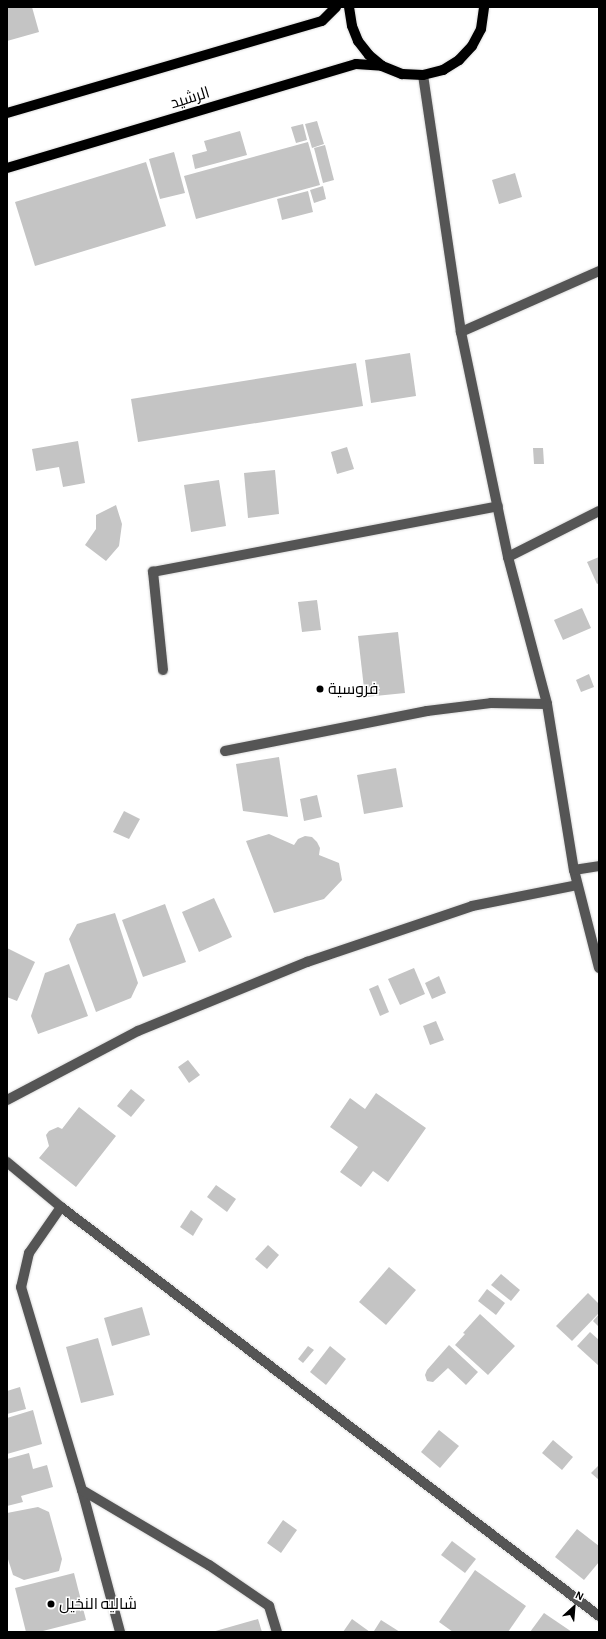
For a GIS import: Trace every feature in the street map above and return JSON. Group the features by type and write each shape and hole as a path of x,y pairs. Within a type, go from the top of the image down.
{"main road":[{"path":"7,113 322,21 336,7"},
{"path":"349,7 352,26 358,41 369,55 382,66 402,74 424,75 443,70 460,60 472,46 481,29 485,8"},
{"name":"الرشيد","path":"7,168 356,64 382,66"}],"street":[{"path":"424,75 461,332 508,557 547,704 574,870 599,968"},
{"path":"461,332 599,271"},
{"path":"163,670 153,572 498,506"},
{"path":"508,557 599,511"},
{"path":"225,751 426,711 491,703 547,704"},
{"path":"574,870 599,866"},
{"path":"7,1100 138,1031 307,962 472,906 577,885"},
{"path":"7,1162 61,1207 599,1616"},
{"path":"61,1207 29,1253 21,1287 82,1490 120,1632"},
{"path":"82,1490 209,1565 269,1606 277,1632"}],"building":[{"path":"7,7 32,7 39,32 7,41"},
{"path":"317,121 324,144 312,148 305,124"},
{"path":"303,124 307,140 296,143 291,127"},
{"path":"240,131 247,155 195,169 192,155 207,151 204,141"},
{"path":"308,142 320,185 196,219 184,176"},
{"path":"325,145 334,180 323,183 314,148"},
{"path":"174,152 185,193 160,199 149,159"},
{"path":"146,162 166,226 35,266 15,202"},
{"path":"515,173 522,197 499,204 492,180"},
{"path":"323,186 326,199 314,203 310,190"},
{"path":"308,191 313,212 282,220 277,199"},
{"path":"410,353 416,396 371,403 365,360"},
{"path":"356,363 363,406 138,442 131,399"},
{"path":"78,441 85,483 63,487 59,467 36,471 32,449"},
{"path":"347,447 354,469 337,474 331,452"},
{"path":"533,448 543,448 544,464 534,464"},
{"path":"275,470 279,514 248,518 244,473"},
{"path":"219,480 226,526 191,532 184,485"},
{"path":"116,505 122,524 119,546 106,561 85,545 96,529 96,515"},
{"path":"599,557 599,583 597,584 587,562"},
{"path":"317,600 321,630 302,632 298,602"},
{"path":"582,608 591,628 563,640 554,620"},
{"path":"398,632 405,693 365,697 358,636"},
{"path":"589,674 594,687 581,692 576,680"},
{"path":"279,757 288,817 243,811 236,764"},
{"path":"396,768 403,807 364,814 357,775"},
{"path":"317,795 322,817 304,821 300,799"},
{"path":"124,811 140,819 129,839 113,832"},
{"path":"269,834 294,845 298,839 305,836 312,837 320,848 319,855 339,863 342,880 324,899 274,913 246,841"},
{"path":"214,898 232,937 199,952 182,912"},
{"path":"165,904 186,962 143,977 122,920"},
{"path":"115,913 138,983 131,998 96,1012 69,939 77,924"},
{"path":"7,948 35,962 17,1001 7,997"},
{"path":"69,964 88,1016 38,1034 31,1016 45,973"},
{"path":"414,968 425,994 400,1005 388,979"},
{"path":"439,976 446,993 432,999 425,983"},
{"path":"378,985 389,1012 380,1016 369,989"},
{"path":"436,1021 444,1040 430,1045 423,1026"},
{"path":"188,1060 200,1075 189,1083 178,1067"},
{"path":"131,1089 145,1100 131,1117 117,1106"},
{"path":"376,1093 426,1128 388,1182 373,1171 361,1187 340,1172 358,1147 330,1127 350,1098 365,1109"},
{"path":"79,1107 116,1136 76,1187 39,1158 49,1146 46,1135 49,1131 58,1127 62,1129"},
{"path":"216,1185 236,1199 227,1212 207,1197"},
{"path":"191,1210 203,1219 193,1236 180,1227"},
{"path":"268,1245 279,1255 267,1269 255,1259"},
{"path":"389,1267 416,1290 386,1325 359,1302"},
{"path":"501,1274 520,1290 511,1301 491,1285"},
{"path":"487,1289 505,1303 496,1315 478,1301"},
{"path":"588,1293 599,1304 599,1313 572,1341 556,1326"},
{"path":"142,1307 150,1335 112,1346 104,1318"},
{"path":"480,1314 515,1346 488,1375 455,1345 465,1334 463,1333"},
{"path":"599,1314 599,1327 593,1321"},
{"path":"590,1332 599,1340 599,1366 577,1346"},
{"path":"98,1338 114,1395 81,1403 66,1347"},
{"path":"449,1345 478,1372 466,1385 448,1368 433,1382 427,1381 425,1375 427,1370"},
{"path":"308,1346 314,1350 303,1363 298,1359"},
{"path":"330,1346 346,1359 326,1385 310,1372"},
{"path":"20,1387 26,1409 7,1414 7,1391"},
{"path":"33,1410 42,1444 7,1454 7,1418"},
{"path":"439,1430 459,1446 440,1468 421,1452"},
{"path":"553,1440 573,1457 562,1470 542,1453"},
{"path":"29,1453 33,1469 47,1465 53,1487 21,1496 23,1502 7,1506 7,1459"},
{"path":"599,1465 599,1480 591,1473"},
{"path":"38,1507 49,1512 62,1559 59,1571 24,1580 13,1575 7,1556 7,1513"},
{"path":"283,1520 297,1530 281,1553 267,1543"},
{"path":"577,1529 599,1546 599,1562 584,1580 555,1557"},
{"path":"452,1541 476,1559 465,1573 441,1555"},
{"path":"475,1570 526,1606 508,1632 453,1632 439,1622"},
{"name":"شاليه النخيل","path":"74,1573 86,1620 39,1632 26,1632 15,1588"},
{"path":"544,1613 572,1632 530,1632"},
{"path":"258,1619 262,1632 212,1632"},
{"path":"352,1619 370,1632 343,1632"},
{"path":"381,1620 400,1632 375,1632 374,1631"}],"place":[{"name":"فروسية","path":"320,689"},
{"name":"شاليه النخيل","path":"51,1604"}]}
